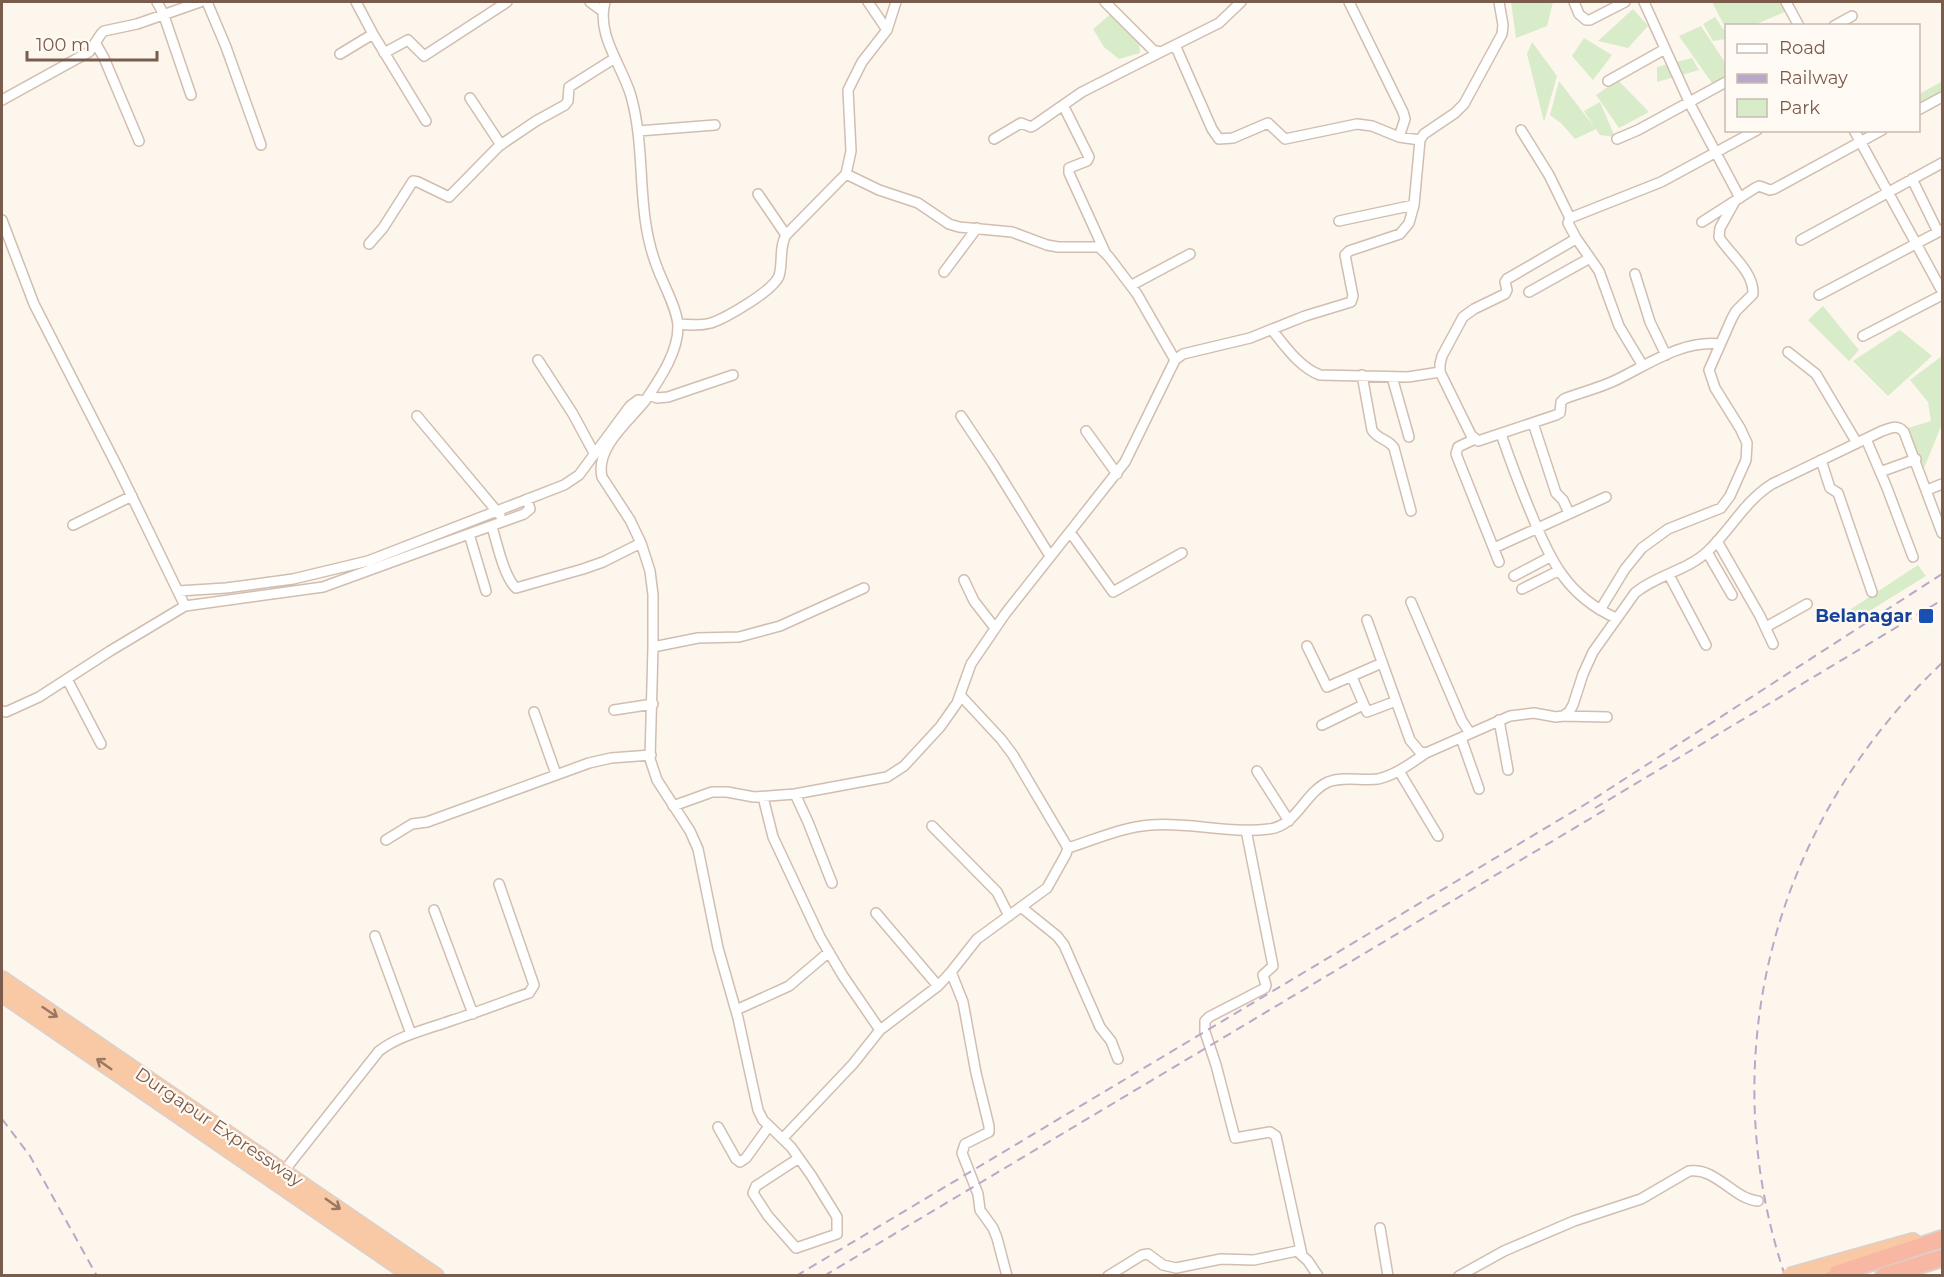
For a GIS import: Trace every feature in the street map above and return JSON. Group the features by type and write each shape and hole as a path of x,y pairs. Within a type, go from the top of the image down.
{"highway":[{"name":"Durgapur Expressway","path":"2,979 436,1275"},
{"name":"Durgapur Expressway","path":"2,994 411,1275"},
{"path":"1827,1271 1942,1233"},
{"path":"1789,1275 1827,1271 1942,1239"},
{"path":"1884,1275 1942,1258"}],"street":[{"path":"157,2 163,13 191,95"},
{"path":"2,99 88,52 105,31 137,24 163,13 200,2"},
{"path":"207,2 226,46 261,145"},
{"path":"356,2 426,121"},
{"path":"384,52 408,40 424,56 507,2"},
{"path":"590,2 604,6 603,24 631,96 638,131 645,221 656,266 678,324 675,345 659,379 647,398 605,451 600,467 602,477 630,520 641,543 650,571 653,647 651,755 657,780 690,831 698,849 718,948 758,1110 799,1158 834,1211 838,1227 837,1234 795,1248 768,1216 753,1193 756,1186 799,1158"},
{"path":"868,2 886,30"},
{"path":"678,324 711,323 772,286 783,262 786,235 846,174 851,152 848,90 862,62 886,30 896,2"},
{"path":"1105,2 1153,50 1161,52"},
{"path":"994,139 1021,123 1033,126 1063,105 1132,65 1219,23 1241,2"},
{"path":"1349,2 1403,112 1405,119 1399,137"},
{"path":"673,806 712,792 763,797 795,794 887,777 896,772 940,727 961,696 968,671 995,628 1117,474 1175,360 1183,354 1250,338 1305,316 1351,302 1353,296 1345,255 1355,249 1400,234 1409,223 1414,205 1420,140 1424,134 1455,113 1470,94 1502,34 1503,25 1499,2"},
{"path":"1574,2 1579,14 1586,20 1590,20 1625,2"},
{"path":"1644,2 1689,101 1738,199"},
{"path":"1786,2 1798,24"},
{"path":"1838,24 1852,16"},
{"path":"340,54 373,34"},
{"path":"96,44 139,141"},
{"path":"1175,45 1212,129 1219,139 1233,138 1268,123 1285,140 1358,124 1372,126 1399,137 1420,140"},
{"path":"1608,81 1665,48"},
{"path":"369,244 383,228 413,181 449,197 501,145 565,105 568,101 569,87 615,58"},
{"path":"1617,139 1725,83"},
{"path":"1920,109 1942,97"},
{"path":"470,98 501,145"},
{"path":"1063,105 1089,157 1069,168 1069,173 1105,252"},
{"path":"638,131 715,125"},
{"path":"1521,130 1549,175 1570,218 1568,223 1576,238 1602,278 1619,326 1640,367"},
{"path":"1570,218 1661,182 1753,132"},
{"path":"1855,132 1942,293 1863,336"},
{"path":"1702,222 1760,186 1770,190 1774,189 1878,132"},
{"path":"1801,240 1942,163"},
{"path":"846,174 879,190 918,203 949,224 959,227 1012,232 1059,248 1099,247 1132,285 1175,360"},
{"path":"1820,296 1940,231 1912,179"},
{"path":"758,195 786,235"},
{"path":"1563,716 1574,705 1583,674 1609,615 1625,569 1642,548 1668,529 1721,508 1734,487 1746,460 1747,443 1711,379 1711,364 1736,311 1753,294 1753,289 1743,269 1719,237 1720,228 1738,199"},
{"path":"1339,221 1414,205"},
{"path":"2,219 34,304 182,599"},
{"path":"944,272 977,228"},
{"path":"1474,439 1440,372 1442,356 1463,317 1505,294 1507,290 1504,282 1507,279 1576,238"},
{"path":"1132,285 1190,254"},
{"path":"1529,292 1590,258"},
{"path":"1635,274 1650,322 1666,355"},
{"path":"1272,330 1295,357 1315,373 1327,376 1392,377 1419,376 1440,372"},
{"path":"1499,562 1456,454 1458,447 1474,439 1483,440 1560,413 1561,402 1564,399 1618,380 1666,355 1698,344 1720,344"},
{"path":"1788,352 1816,374 1857,443"},
{"path":"538,360 573,414 594,453"},
{"path":"2,711 6,712 39,697 68,679 182,599 226,588 293,579 368,561 571,481 579,475 630,406 638,399 668,397 733,375"},
{"path":"1362,375 1372,430 1377,437 1389,442 1394,448 1411,511"},
{"path":"1392,377 1408,437"},
{"path":"417,416 505,521"},
{"path":"961,416 1050,556"},
{"path":"1533,423 1556,493 1563,500 1569,513"},
{"path":"1609,615 1643,586 1669,575 1707,552 1760,492 1821,460 1894,427 1904,432 1928,490 1942,533"},
{"path":"1086,431 1117,474"},
{"path":"1501,434 1536,527 1558,571 1587,602 1609,615"},
{"path":"1866,439 1913,557"},
{"path":"1881,472 1916,459"},
{"path":"1821,460 1830,488 1839,493 1872,592"},
{"path":"1928,490 1942,484"},
{"path":"73,525 132,496"},
{"path":"1494,548 1606,497"},
{"path":"182,599 323,587 492,527 529,511 527,499"},
{"path":"492,527 511,581 516,588 583,570 641,543"},
{"path":"1070,532 1113,592 1182,553"},
{"path":"469,534 486,591"},
{"path":"1717,541 1766,627 1773,644"},
{"path":"1707,552 1732,596"},
{"path":"1514,576 1550,557"},
{"path":"1522,589 1558,571"},
{"path":"1669,575 1706,645"},
{"path":"964,580 974,601 995,628"},
{"path":"653,647 698,638 739,637 780,626 864,588"},
{"path":"1411,602 1467,728"},
{"path":"1766,627 1807,604"},
{"path":"1367,620 1396,701 1420,751"},
{"path":"1307,646 1327,687 1382,663"},
{"path":"1352,677 1367,712 1396,701"},
{"path":"68,679 101,744"},
{"path":"718,1127 736,1159 740,1162 746,1158 853,1064 876,1026 934,982 951,972 970,946 1006,908 1021,907 1047,888 1061,866 1065,844 1013,755 961,696"},
{"path":"614,710 653,704"},
{"path":"1322,725 1363,705"},
{"path":"534,712 556,774"},
{"path":"1065,844 1151,825 1246,830 1276,828 1329,782 1378,778 1399,771 1420,751 1461,738 1467,728 1522,714 1607,717"},
{"path":"1499,720 1508,770"},
{"path":"1461,738 1479,789"},
{"path":"386,840 412,824 427,822 601,759 651,755"},
{"path":"1257,771 1287,818"},
{"path":"1399,771 1438,836"},
{"path":"795,794 832,883"},
{"path":"763,797 773,837 780,854 829,952 876,1026"},
{"path":"932,826 997,892 1006,908"},
{"path":"1246,830 1273,966 1263,975 1265,988 1209,1017 1206,1021 1205,1032 1235,1138 1270,1132 1276,1136 1302,1255"},
{"path":"284,1171 372,1058 387,1045 411,1034 529,993 534,985 499,884"},
{"path":"1021,907 1057,936 1064,945 1100,1027 1114,1046 1118,1059"},
{"path":"434,910 472,1014"},
{"path":"876,913 934,982"},
{"path":"375,936 411,1034"},
{"path":"735,1010 789,986 829,952"},
{"path":"951,972 963,1002 989,1126 989,1132 965,1144 962,1153 978,1194 980,1210 997,1238 1007,1275"},
{"path":"1459,1275 1504,1251 1574,1221 1641,1199 1689,1170 1697,1169 1704,1172 1744,1196 1758,1201"},
{"path":"1380,1228 1388,1275"},
{"path":"1108,1275 1142,1255 1148,1254 1163,1265 1176,1268 1221,1259 1254,1260 1291,1251 1297,1251 1302,1255 1318,1275"}],"green space":[{"path":"1511,2 1553,2 1547,26 1516,38"},
{"path":"1712,2 1782,2 1787,11 1756,24 1725,24 1725,27"},
{"path":"1633,9 1648,26 1628,48 1598,41"},
{"path":"1112,13 1139,40 1140,53 1119,59 1104,47 1093,29"},
{"path":"1715,17 1725,32 1725,39 1713,41 1703,24"},
{"path":"1701,26 1725,62 1725,77 1714,86 1679,36"},
{"path":"1584,38 1612,55 1593,80 1572,56"},
{"path":"1532,42 1557,76 1544,122 1527,54"},
{"path":"1692,58 1699,70 1657,82 1657,67"},
{"path":"1618,80 1649,112 1619,128 1596,95"},
{"path":"1559,81 1595,128 1584,111 1600,102 1615,137 1600,135 1596,129 1575,139 1562,124 1550,115"},
{"path":"1941,82 1942,96 1920,107 1920,93"},
{"path":"1823,306 1859,350 1849,361 1808,320"},
{"path":"1900,330 1932,356 1888,396 1853,361"},
{"path":"1942,356 1942,424 1924,468 1908,428 1931,421 1928,402 1910,380"},
{"path":"1918,565 1926,576 1858,618 1851,609"}],"railway":[{"path":"796,1276 1589,802 1942,574"},
{"path":"1595,808 1942,600"},
{"path":"1785,1276 1764,1193 1755,1109 1758,1027 1773,946 1799,869 1836,795 1884,726 1942,663"},
{"path":"824,1276 1608,808"},
{"path":"2,1119 30,1156 97,1276"}],"place":[{"name":"Belanagar","path":"1926,616"}]}
